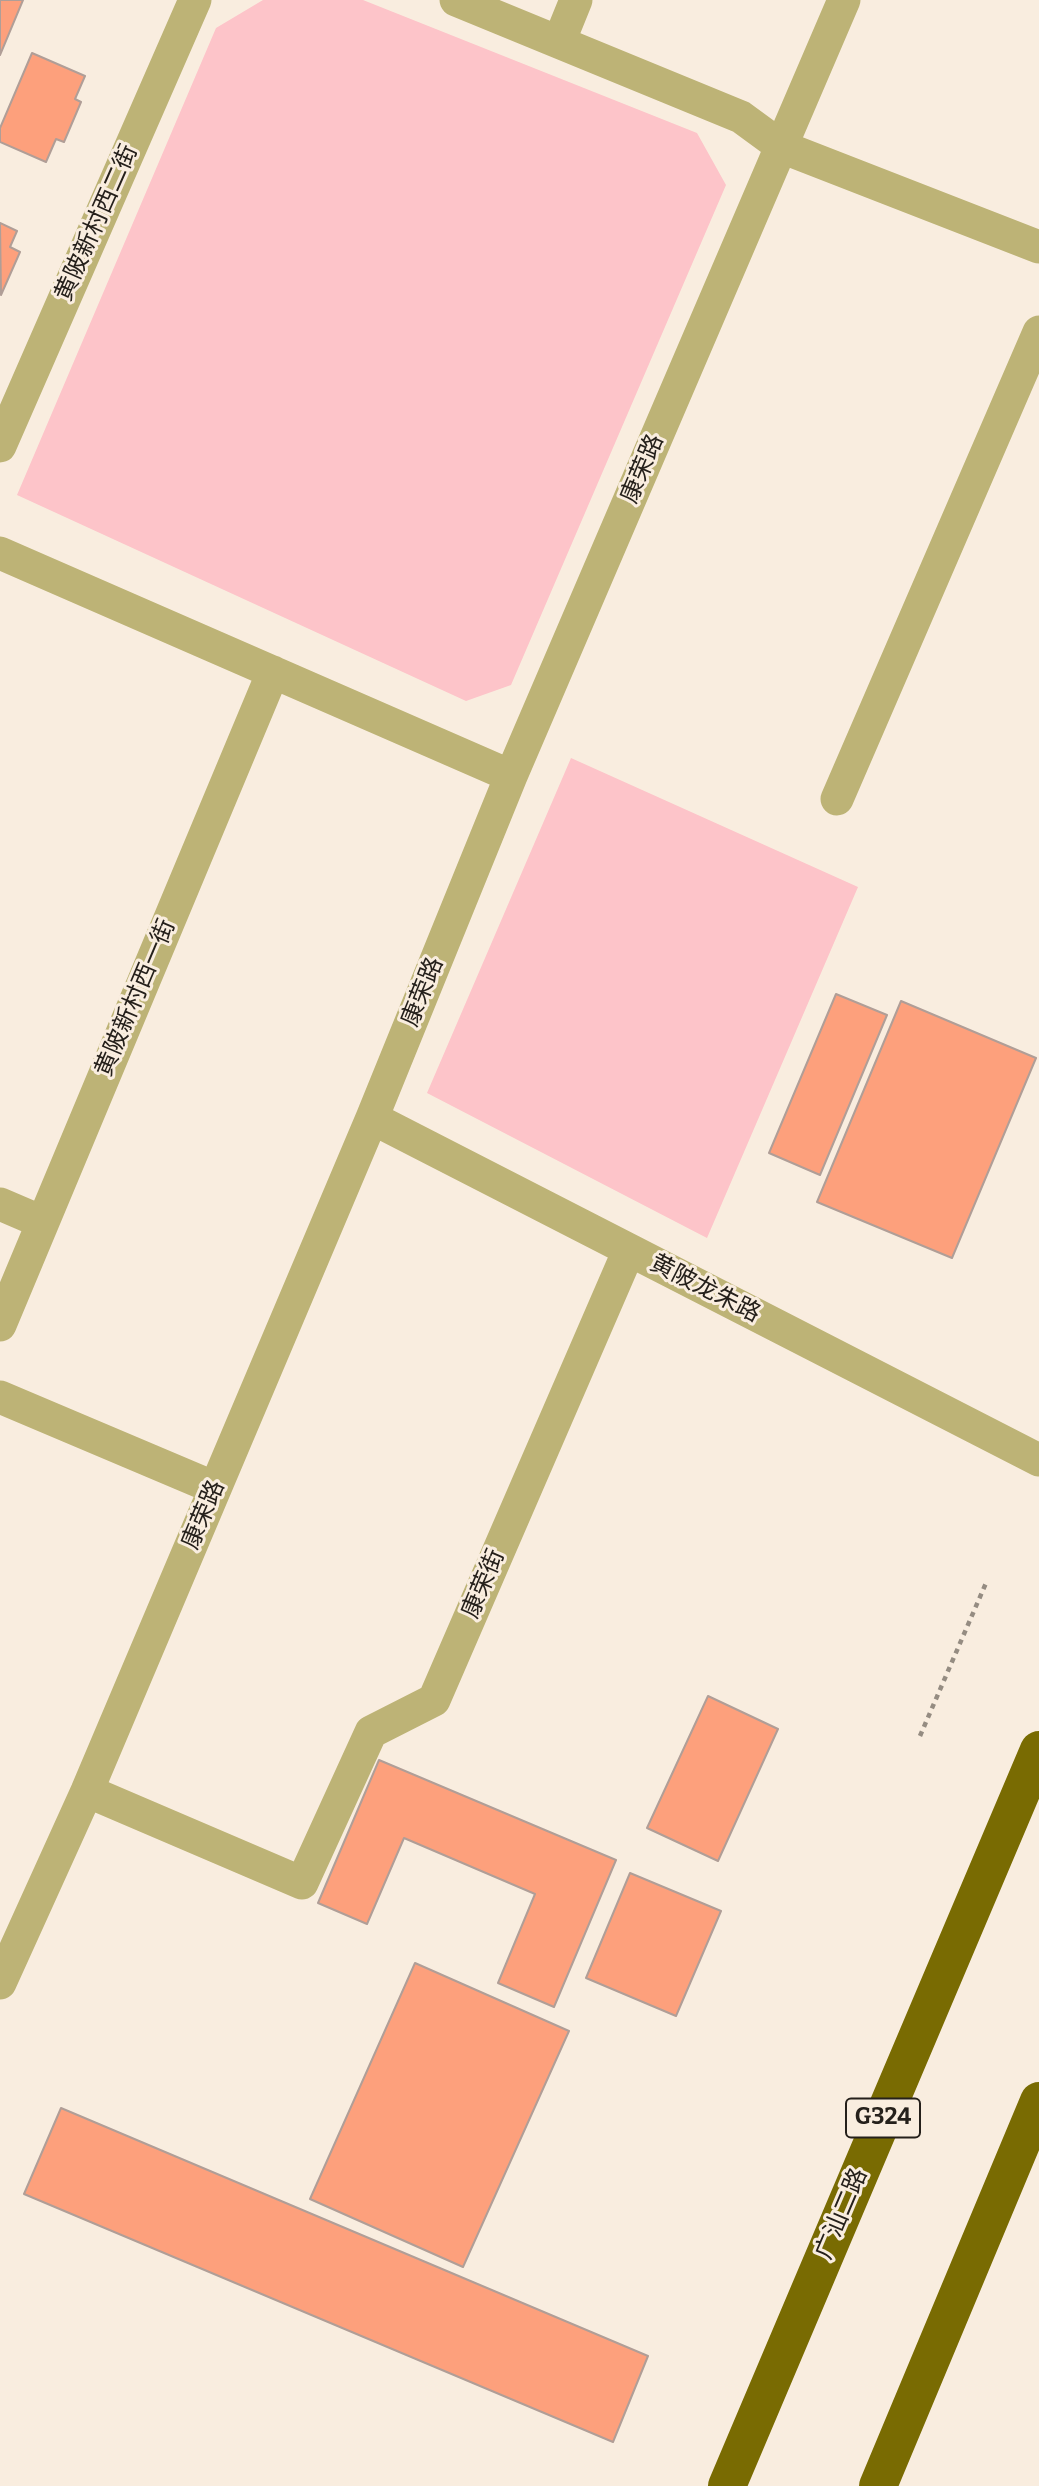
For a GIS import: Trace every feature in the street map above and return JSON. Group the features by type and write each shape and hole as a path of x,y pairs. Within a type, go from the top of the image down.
{"highway":[{"name":"广汕二路","path":"727,2486 1039,1749"},
{"path":"878,2486 1039,2101"}],"street":[{"name":"黄陂新村西二街","path":"0,446 194,0"},
{"path":"456,0 741,117 782,147 1039,247"},
{"path":"559,42 576,0"},
{"name":"康荣路","path":"0,1983 87,1791 372,1118 511,776 844,0"},
{"path":"837,799 1039,332"},
{"path":"0,553 511,776"},
{"name":"黄陂新村西一街","path":"0,1325 273,672"},
{"name":"黄陂龙朱路","path":"372,1118 1039,1460"},
{"path":"0,1204 42,1222"},
{"name":"康荣街","path":"87,1791 302,1883 371,1732 434,1700 629,1250"},
{"path":"0,1397 215,1488"}],"path":[{"path":"920,1736 986,1583"}],"shaded area":[{"path":"263,0 363,0 697,133 726,185 511,685 466,701 17,495 216,28"},
{"path":"571,758 858,887 707,1238 427,1093"}],"building":[{"path":"0,0 23,0 0,55"},
{"path":"32,53 85,76 75,99 81,102 64,142 56,139 46,162 0,142 0,128"},
{"path":"0,223 17,231 10,247 20,252 1,295"},
{"path":"836,994 887,1015 820,1175 769,1153"},
{"path":"901,1001 1036,1058 952,1258 817,1202"},
{"path":"708,1696 778,1729 718,1861 647,1828"},
{"path":"379,1760 616,1860 554,2007 498,1983 535,1894 404,1838 367,1924 318,1903"},
{"path":"630,1873 721,1911 676,2016 586,1978"},
{"path":"415,1963 569,2031 463,2267 310,2199"},
{"path":"61,2108 648,2356 613,2442 24,2194"}]}
